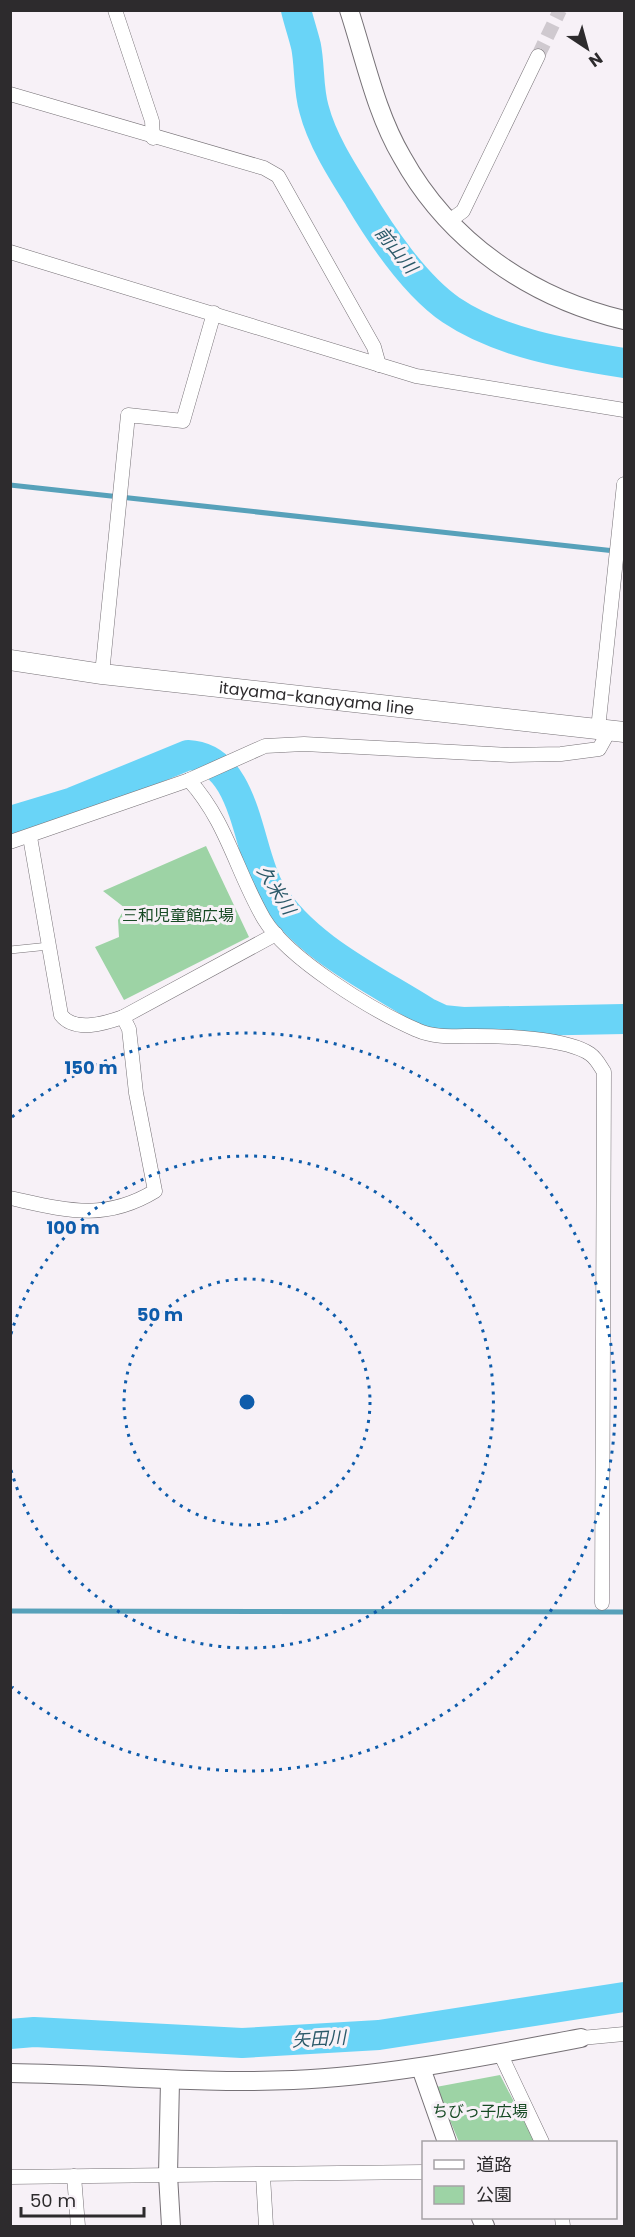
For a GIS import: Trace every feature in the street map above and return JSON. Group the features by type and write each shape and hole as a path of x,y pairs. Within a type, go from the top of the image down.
{"main road":[{"name":"itayama-kanayama line","path":"10,660 102,674 610,731"}],"street":[{"path":"115,10 152,121 153,138"},
{"path":"350,10 384,117 401,157 448,222 497,265 526,283 595,313 624,320"},
{"path":"448,222 463,211 538,56"},
{"path":"10,93 153,138 264,168 278,176 375,346 379,364"},
{"path":"10,252 416,376 624,410"},
{"path":"102,674 128,415 183,421 214,313"},
{"path":"10,842 30,837 189,780 265,746 304,744 437,753 561,754 599,749 610,731 624,484"},
{"path":"189,780 207,800 221,823 259,909 276,934 294,953 338,984 377,1010 416,1030 443,1036 504,1036 551,1043 590,1053 604,1072 602,1603"},
{"path":"30,837 61,1016 65,1021 76,1024 104,1024 123,1017 276,934"},
{"path":"10,1198 77,1213 100,1212 137,1202 155,1191 136,1093 129,1029 123,1017"},
{"path":"10,2073 170,2081 295,2080 421,2068 581,2038 624,2034"},
{"path":"500,2054 542,2141"},
{"path":"421,2068 447,2141"},
{"path":"170,2081 168,2175 171,2226"},
{"path":"10,2177 263,2176 422,2172"},
{"path":"74,2176 78,2226"},
{"path":"263,2176 266,2226"}],"lane":[{"path":"10,950 49,946"}],"green space":[{"name":"三和児童館広場","path":"206,846 249,937 124,1000 95,947 119,937 118,920 125,908 103,891"},
{"name":"ちびっ子広場","path":"500,2075 534,2141 459,2141 436,2087"}],"waterway":[{"name":"前山川","path":"296,10 306,46 312,101 327,144 378,228 425,288 451,310 512,339 580,356 624,363"},
{"path":"10,485 624,552"},
{"name":"久米川","path":"10,821 73,802 188,755 208,760 223,772 234,790 243,810 263,875 271,892 285,912 321,945 362,974 443,1020 463,1022 624,1019"},
{"path":"10,1611 624,1612"},
{"name":"矢田川","path":"10,2034 34,2032 242,2043 379,2035 624,1997"}],"tunnel":[{"path":"538,56 560,10"}]}
